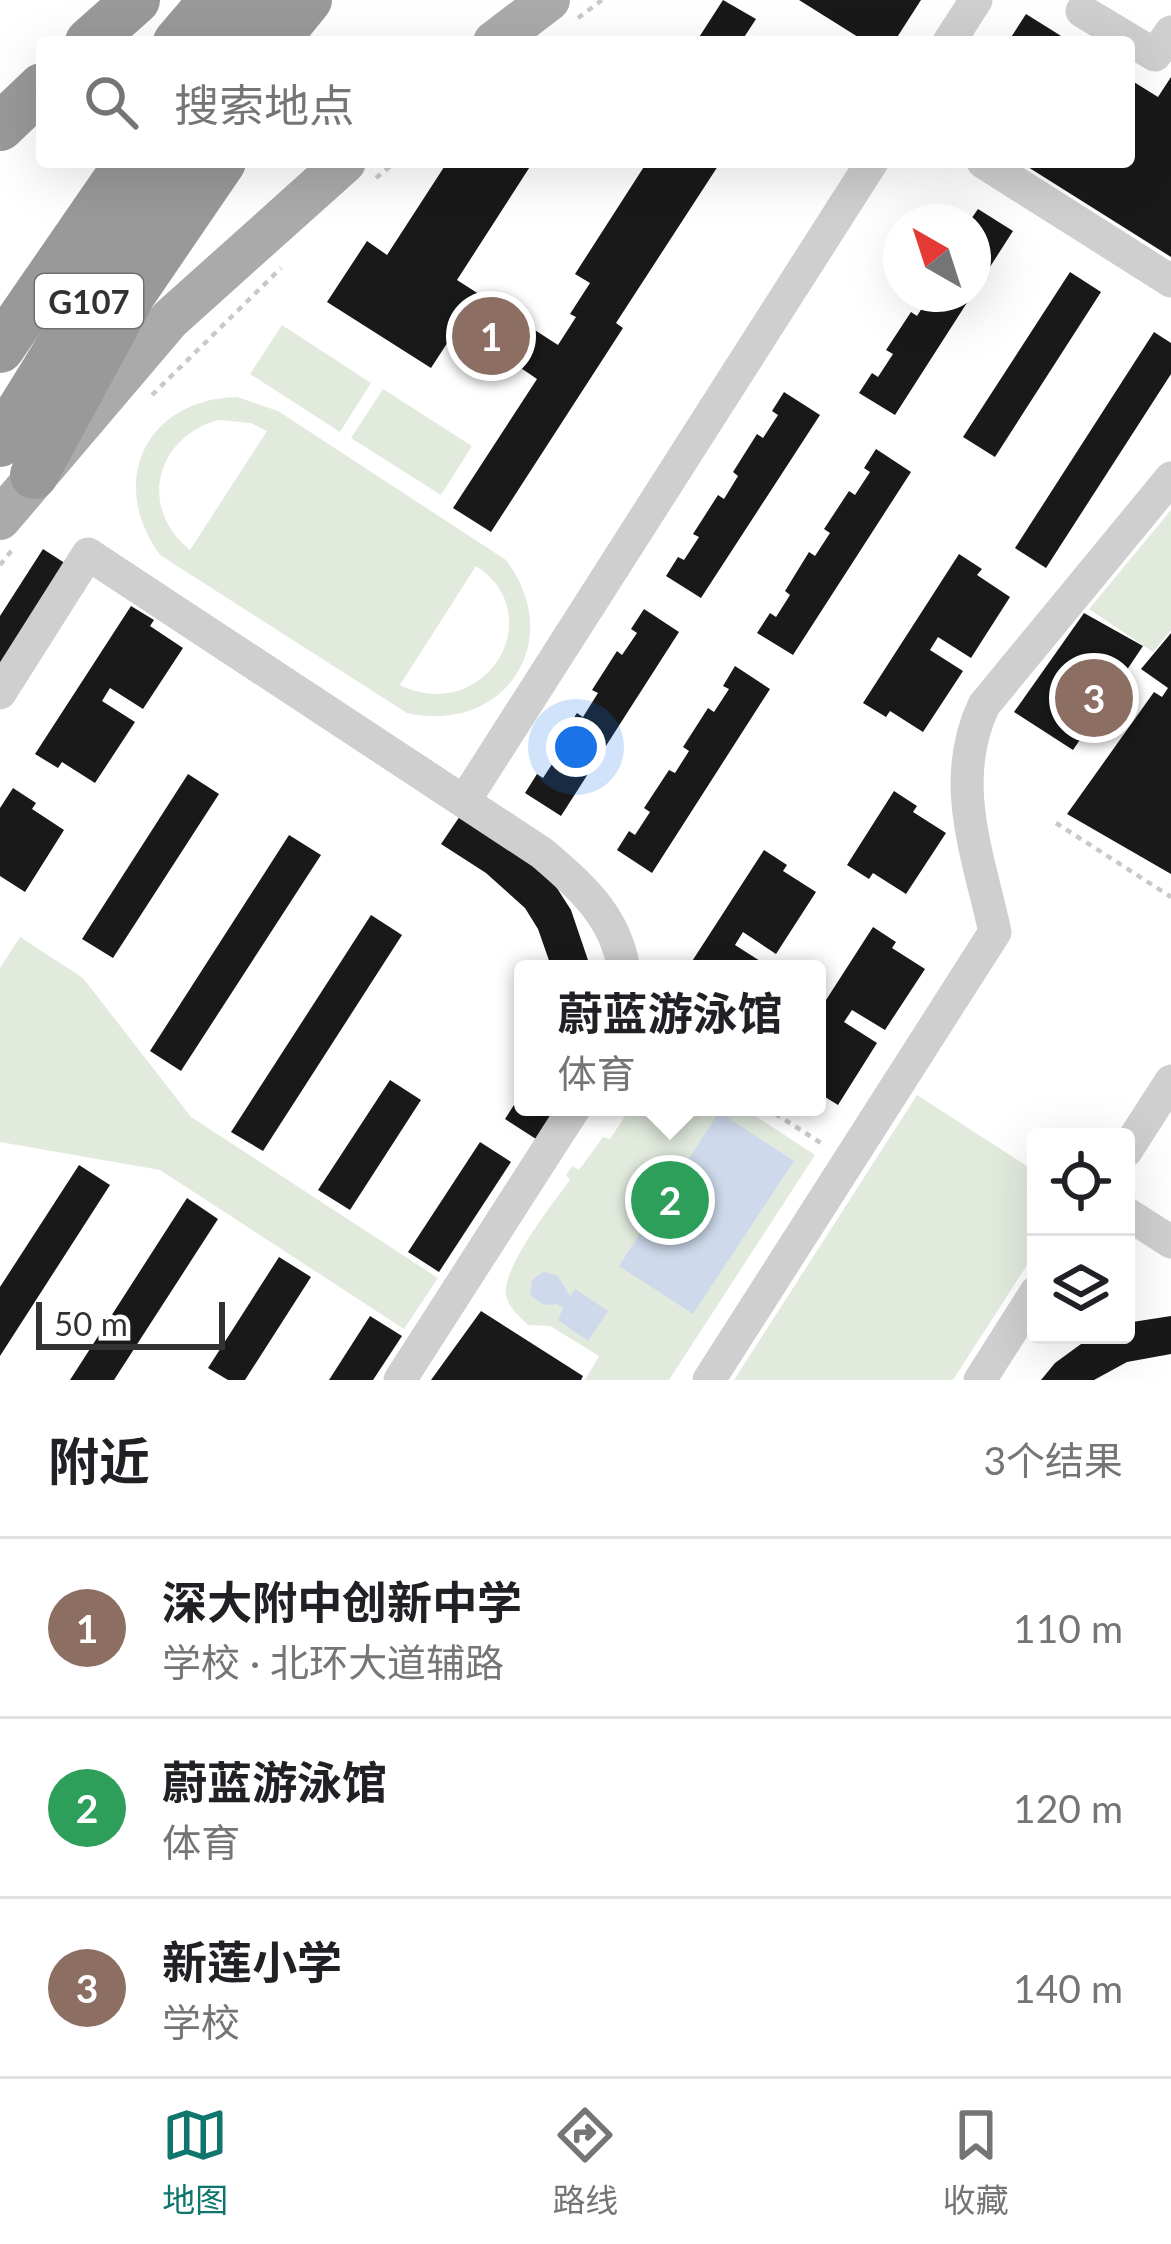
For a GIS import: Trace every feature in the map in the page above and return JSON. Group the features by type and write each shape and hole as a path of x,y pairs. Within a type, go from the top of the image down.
{"highway":[{"path":"96,36 136,0"},
{"path":"182,36 213,0"},
{"path":"234,36 268,0"},
{"path":"279,36 308,0"},
{"path":"310,36 334,0"},
{"path":"0,127 36,93"},
{"name":"G107","path":"0,290 84,168"},
{"path":"0,349 125,168"},
{"name":"G107","path":"17,459 122,246 177,168"},
{"path":"17,459 218,168"}],"main road":[{"path":"502,36 549,0"},
{"path":"6,535 17,459 170,319 356,174"}],"street":[{"path":"953,36 976,0"},
{"path":"1082,10 1124,36"},
{"path":"1135,43 1155,55 1171,32"},
{"path":"465,800 868,168"},
{"path":"992,168 1171,281"},
{"path":"709,1380 995,932 964,784 972,730 984,705 1171,478"},
{"path":"0,693 88,554 542,854 585,890 610,922 622,960"},
{"path":"1135,1137 1171,1081"},
{"path":"400,1380 568,1116"},
{"path":"1135,1219 1171,1241"},
{"path":"980,1380 1027,1306"}],"path":[{"path":"148,400 281,268"},
{"path":"0,565 6,535"},
{"path":"1057,823 1171,897"},
{"path":"779,1116 849,1161"}],"shaded area":[{"path":"282,325 371,383 340,432 250,374"},
{"path":"383,389 472,446 441,495 351,438"},
{"path":"237,397 278,411 506,560 523,590 530,621 527,649 516,675 497,695 472,710 442,716 407,713 160,555 144,527 137,500 137,473 144,449 179,412 205,401","holes":["218,420 251,423 267,431 190,550 164,514 161,476 180,442","476,566 498,587 508,611 508,636 498,659 481,678 458,691 431,694 400,685"]},
{"path":"1171,510 1171,630 1153,652 1089,609"},
{"path":"20,937 83,978 191,1117 438,1278 404,1329 160,1170 0,1142 0,968"},
{"path":"917,1095 1027,1166 1027,1265 953,1380 734,1380"},
{"path":"625,1116 756,1116 815,1155 669,1380 585,1380 599,1356 550,1326 528,1325 506,1295 512,1268 570,1180 566,1175 572,1166 579,1170 603,1137 610,1139"}],"water":[{"path":"716,1116 725,1116 794,1161 693,1314 619,1266"},
{"path":"543,1272 557,1275 570,1296 575,1289 608,1311 588,1341 558,1320 563,1308 544,1305 530,1295 532,1280"}],"building":[{"path":"723,0 756,19 745,36 700,36"},
{"path":"799,0 921,0 898,36 856,36"},
{"path":"1026,14 1061,36 1012,36"},
{"path":"1171,77 1171,257 1030,168 1135,168 1135,83 1158,97"},
{"path":"443,168 529,168 457,280 558,345 590,283 575,274 643,168 717,168 616,323 623,328 491,532 453,508 537,379 515,364 526,347 468,311 431,368 327,302 367,241 387,255"},
{"path":"991,217 1013,231 991,265"},
{"path":"1070,272 1101,292 995,457 963,437"},
{"path":"911,312 917,316 920,312 961,312 895,415 859,393 872,373 878,377 893,354 886,350"},
{"path":"1154,332 1171,343 1171,374 1046,568 1015,548"},
{"path":"784,392 820,415 701,598 666,576 699,537 693,534 718,495 724,499 738,476 733,472 757,434 763,438 778,415 772,411"},
{"path":"876,449 911,472 793,655 757,633 770,613 776,617 790,595 785,591 809,552 815,556 830,533 824,529 849,491 855,495 870,472 864,468"},
{"path":"43,549 74,569 0,685 0,616"},
{"path":"959,554 982,569 977,575 1010,597 971,658 938,637 930,650 963,671 923,732 890,711 886,717 863,703"},
{"path":"131,606 154,620 150,626 183,648 143,709 110,688 102,701 135,722 95,783 62,762 58,768 35,754"},
{"path":"644,609 679,632 561,816 525,793 537,774 543,778 558,755 552,751 577,713 583,717 598,693 592,690 617,651 622,655 637,633 631,629"},
{"path":"1084,613 1143,646 1073,750 1014,712"},
{"path":"1171,633 1171,874 1067,814 1154,692 1162,697 1168,688 1141,669"},
{"path":"735,666 770,689 652,873 617,850 629,831 635,835 650,812 644,808 669,770 675,773 689,751 683,747 708,708 714,712 729,689 723,686"},
{"path":"188,774 219,794 113,958 82,939"},
{"path":"13,788 36,803 32,809 64,830 25,892 0,876 0,808"},
{"path":"894,791 917,806 913,812 946,833 906,894 873,873 869,879 847,865"},
{"path":"462,813 509,843 555,885 571,910 588,960 549,960 525,908 486,873 441,844"},
{"path":"289,835 321,855 181,1071 150,1051"},
{"path":"764,850 787,865 783,871 816,892 776,954 743,932 735,945 759,960 693,960"},
{"path":"371,915 402,935 263,1151 231,1132"},
{"path":"873,927 896,942 892,948 925,969 885,1030 852,1010 844,1022 877,1043 838,1105 826,1098 826,1000"},
{"path":"390,1080 421,1100 350,1210 318,1190"},
{"path":"514,1105 514,1116 551,1116 536,1139 505,1119"},
{"path":"480,1142 511,1162 439,1272 408,1252"},
{"path":"79,1165 110,1185 0,1356 0,1287"},
{"path":"187,1198 218,1219 114,1380 70,1380"},
{"path":"279,1257 311,1277 245,1380 228,1380 208,1368"},
{"path":"481,1311 583,1376 581,1380 431,1380"},
{"path":"370,1316 402,1336 373,1380 329,1380"},
{"path":"1171,1316 1171,1354 1127,1362 1094,1380 1041,1380 1081,1344 1135,1344 1135,1322"}],"place":[{"name":"深大附中创新中学","path":"491,336"},
{"name":"新莲小学","path":"1094,698"},
{"name":"蔚蓝游泳馆","path":"670,1200"}]}
